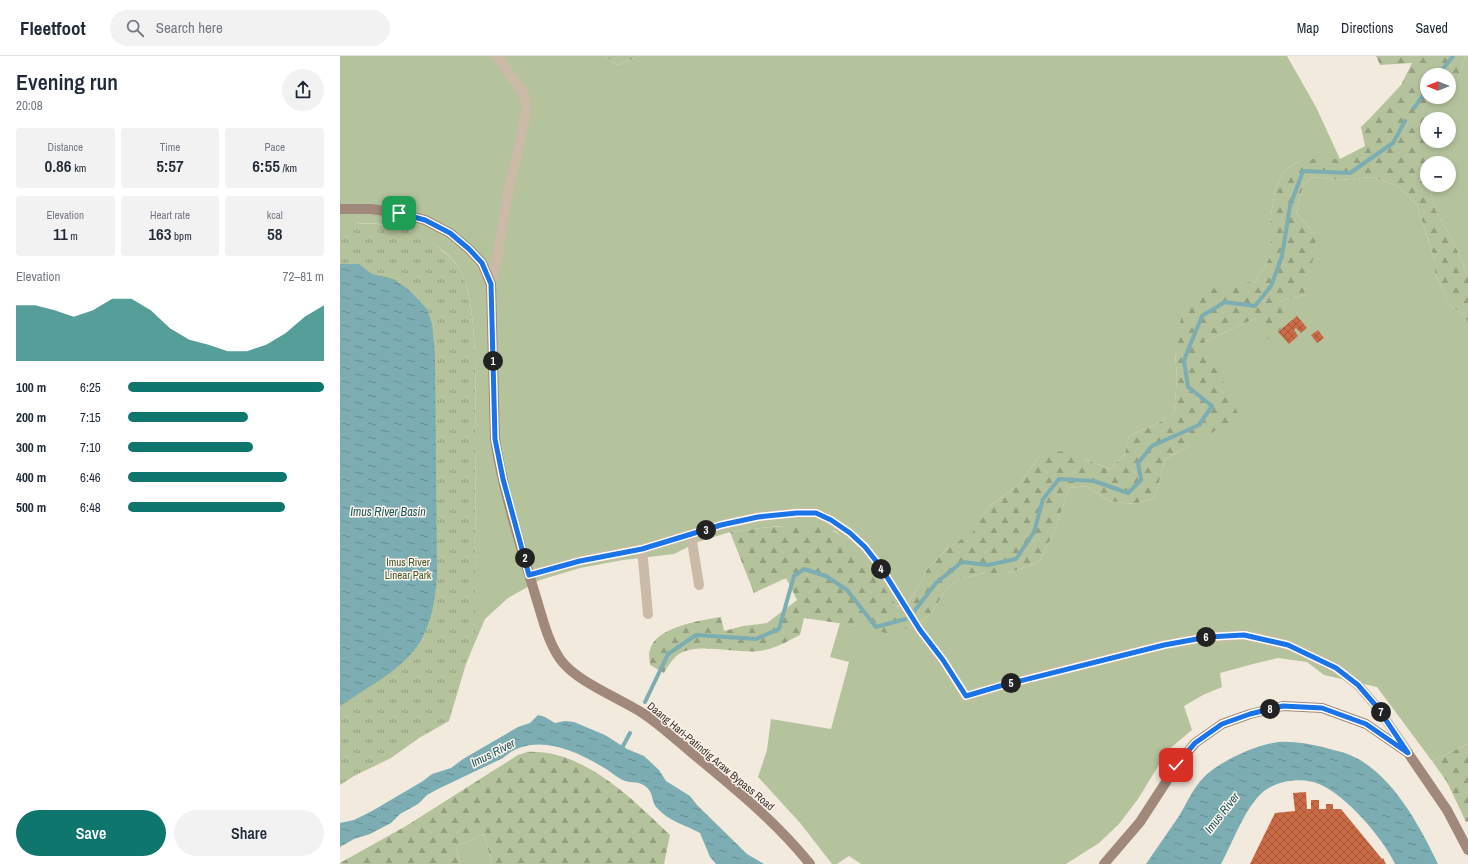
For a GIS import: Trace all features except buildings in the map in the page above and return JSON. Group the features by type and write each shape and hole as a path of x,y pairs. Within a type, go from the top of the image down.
{"main road":[{"name":"Daang Hari-Patindig Araw Bypass Road","path":"340,209 371,209 399,213 425,220 450,233 469,249 482,263 491,284 495,439 503,479 529,575 549,638 561,660 577,675 645,714 754,805 776,826 810,864"},
{"path":"1104,864 1140,822 1176,765 1195,743 1222,724 1250,714 1283,706 1322,708 1366,724 1408,753 1447,810 1468,850"}],"street":[{"path":"491,284 506,204 526,114 524,94 496,56"},
{"path":"529,575 580,561 642,549 721,525 758,517 797,513 816,513 831,520 850,533 865,547 880,566 920,630 943,660 966,696 1000,686 1149,649 1208,637 1244,635 1288,645 1336,668 1358,685 1377,707 1408,753"},
{"path":"690,535 699,585"},
{"path":"642,549 648,614"}],"green space":[{"path":"340,56 605,56 617,65 639,56 1287,56 1316,107 1340,159 1302,159 1284,171 1275,190 1271,216 1271,255 1256,281 1232,286 1175,353 1177,378 1174,413 1158,423 1129,436 1125,454 1110,469 1085,459 1041,454 1019,484 991,505 972,534 949,547 928,568 910,601 896,607 874,572 854,548 835,531 778,526 730,532 698,542 674,554 623,560 580,568 540,580 508,598 485,619 476,640 475,353 470,304 466,284 459,268 449,255 436,245 411,231 381,224 340,223"},
{"path":"605,56 639,56 617,65"},
{"path":"1376,56 1465,56 1459,77 1456,79 1456,68 1420,68 1420,104 1426,104 1422,110 1422,112 1420,112 1420,148 1426,148 1425,156 1420,156 1420,192 1431,192 1435,209 1454,243 1468,276 1468,323 1464,315 1449,304 1435,274 1435,261 1417,205 1398,186 1372,177 1340,180 1312,177 1303,186 1296,213 1315,234 1316,247 1304,295 1278,302 1288,323 1266,341 1256,318 1204,342 1239,416 1190,446 1165,459 1155,498 1134,504 1108,501 1087,486 1069,488 1054,532 1039,562 1008,573 985,573 959,579 945,591 932,612 922,621 909,628 886,633 858,626 804,618 800,635 770,649 750,651 696,649 687,651 679,654 668,665 664,673 650,665 649,652 654,642 670,630 703,620 721,617 724,631 743,626 767,623 797,600 786,578 754,593 730,532 799,525 826,528 835,532 861,556 897,607 910,601 928,568 949,547 972,533 991,505 1019,484 1041,454 1064,451 1110,469 1125,454 1129,436 1158,423 1174,413 1177,378 1175,353 1184,301 1204,290 1256,281 1271,255 1271,216 1275,190 1284,171 1302,159 1340,159 1365,146 1361,127 1401,85 1412,63 1380,65"},
{"path":"1465,56 1468,56 1468,276 1454,243 1435,209 1431,192 1456,192 1456,156 1424,156 1424,148 1456,148 1456,112 1422,112 1422,110 1426,104 1456,104 1456,79 1459,77"},
{"path":"1312,177 1340,180 1372,177 1398,186 1417,205 1435,261 1435,274 1449,304 1464,315 1468,323 1468,744 1432,761 1377,687 1324,675 1307,662 1278,658 1220,673 1222,687 1203,695 1184,706 1192,730 1168,750 1138,799 1119,824 1099,843 1066,864 861,864 849,856 837,864 832,864 801,824 758,777 767,750 771,719 831,729 849,662 830,657 840,623 858,626 909,628 922,621 932,612 945,591 959,579 985,573 1008,573 1039,562 1054,532 1069,488 1087,486 1108,501 1134,504 1155,498 1165,459 1190,446 1204,342 1256,318 1278,302 1304,295 1315,234 1296,213 1303,186"},
{"name":"Imus River Linear Park","path":"340,223 381,224 394,226 419,234 431,241 451,258 459,268 466,284 473,327 475,353 476,640 466,664 449,721 419,738 391,758 354,776 340,785"},
{"path":"1468,744 1468,821 1466,822 1447,782 1432,761"},
{"path":"527,752 548,753 568,759 587,767 623,792 670,835 664,864 492,864 484,834 456,847 460,864 340,864 406,826 518,755"},
{"path":"484,834 492,864 460,864 456,847"}],"water":[{"name":"Imus River Basin","path":"340,264 359,264 372,274 393,279 408,289 427,309 432,324 435,354 437,577 434,602 428,625 425,633 414,650 406,660 385,677 340,706"},
{"name":"Imus River","path":"538,715 555,723 565,721 574,722 605,735 627,749 644,756 659,770 666,781 690,796 697,805 747,854 764,864 716,864 710,857 700,833 672,820 661,812 654,805 648,788 640,783 622,780 578,754 552,746 539,745 526,746 514,750 503,758 427,795 418,804 400,814 391,823 370,834 354,839 340,847 340,823 354,820 423,781 432,774 451,768 463,759 518,727 530,723"},
{"name":"Imus River","path":"1278,742 1295,742 1323,747 1350,755 1365,763 1379,774 1403,802 1413,817 1438,864 1395,864 1373,830 1341,797 1319,784 1298,780 1284,782 1270,787 1257,798 1245,815 1221,864 1146,864 1204,777 1219,765 1249,750"}],"waterway":[{"path":"1444,68 1453,56"},
{"path":"1414,108 1420,100"},
{"path":"645,702 668,654 696,635 756,639 779,629 794,576 804,569 826,576 847,590 876,627 909,618 936,583 962,562 988,565 1016,559 1034,532 1043,499 1059,479 1094,481 1128,493 1141,480 1138,463 1152,446 1199,425 1212,406 1188,387 1184,360 1202,316 1225,302 1255,306 1271,286 1282,256 1290,206 1303,171 1350,173 1393,143 1405,121"},
{"path":"621,750 630,733"}],"route":[{"path":"399,213 425,220 450,233 469,249 482,263 491,284 496,450 529,575 580,561 642,549 721,525 758,517 797,513 816,513 831,520 850,533 865,547 880,566 920,630 943,660 966,696 1000,686 1164,645 1208,637 1244,635 1288,645 1336,668 1358,685 1377,707 1408,753 1366,724 1322,708 1283,706 1250,714 1222,724 1195,743 1176,765"}]}
